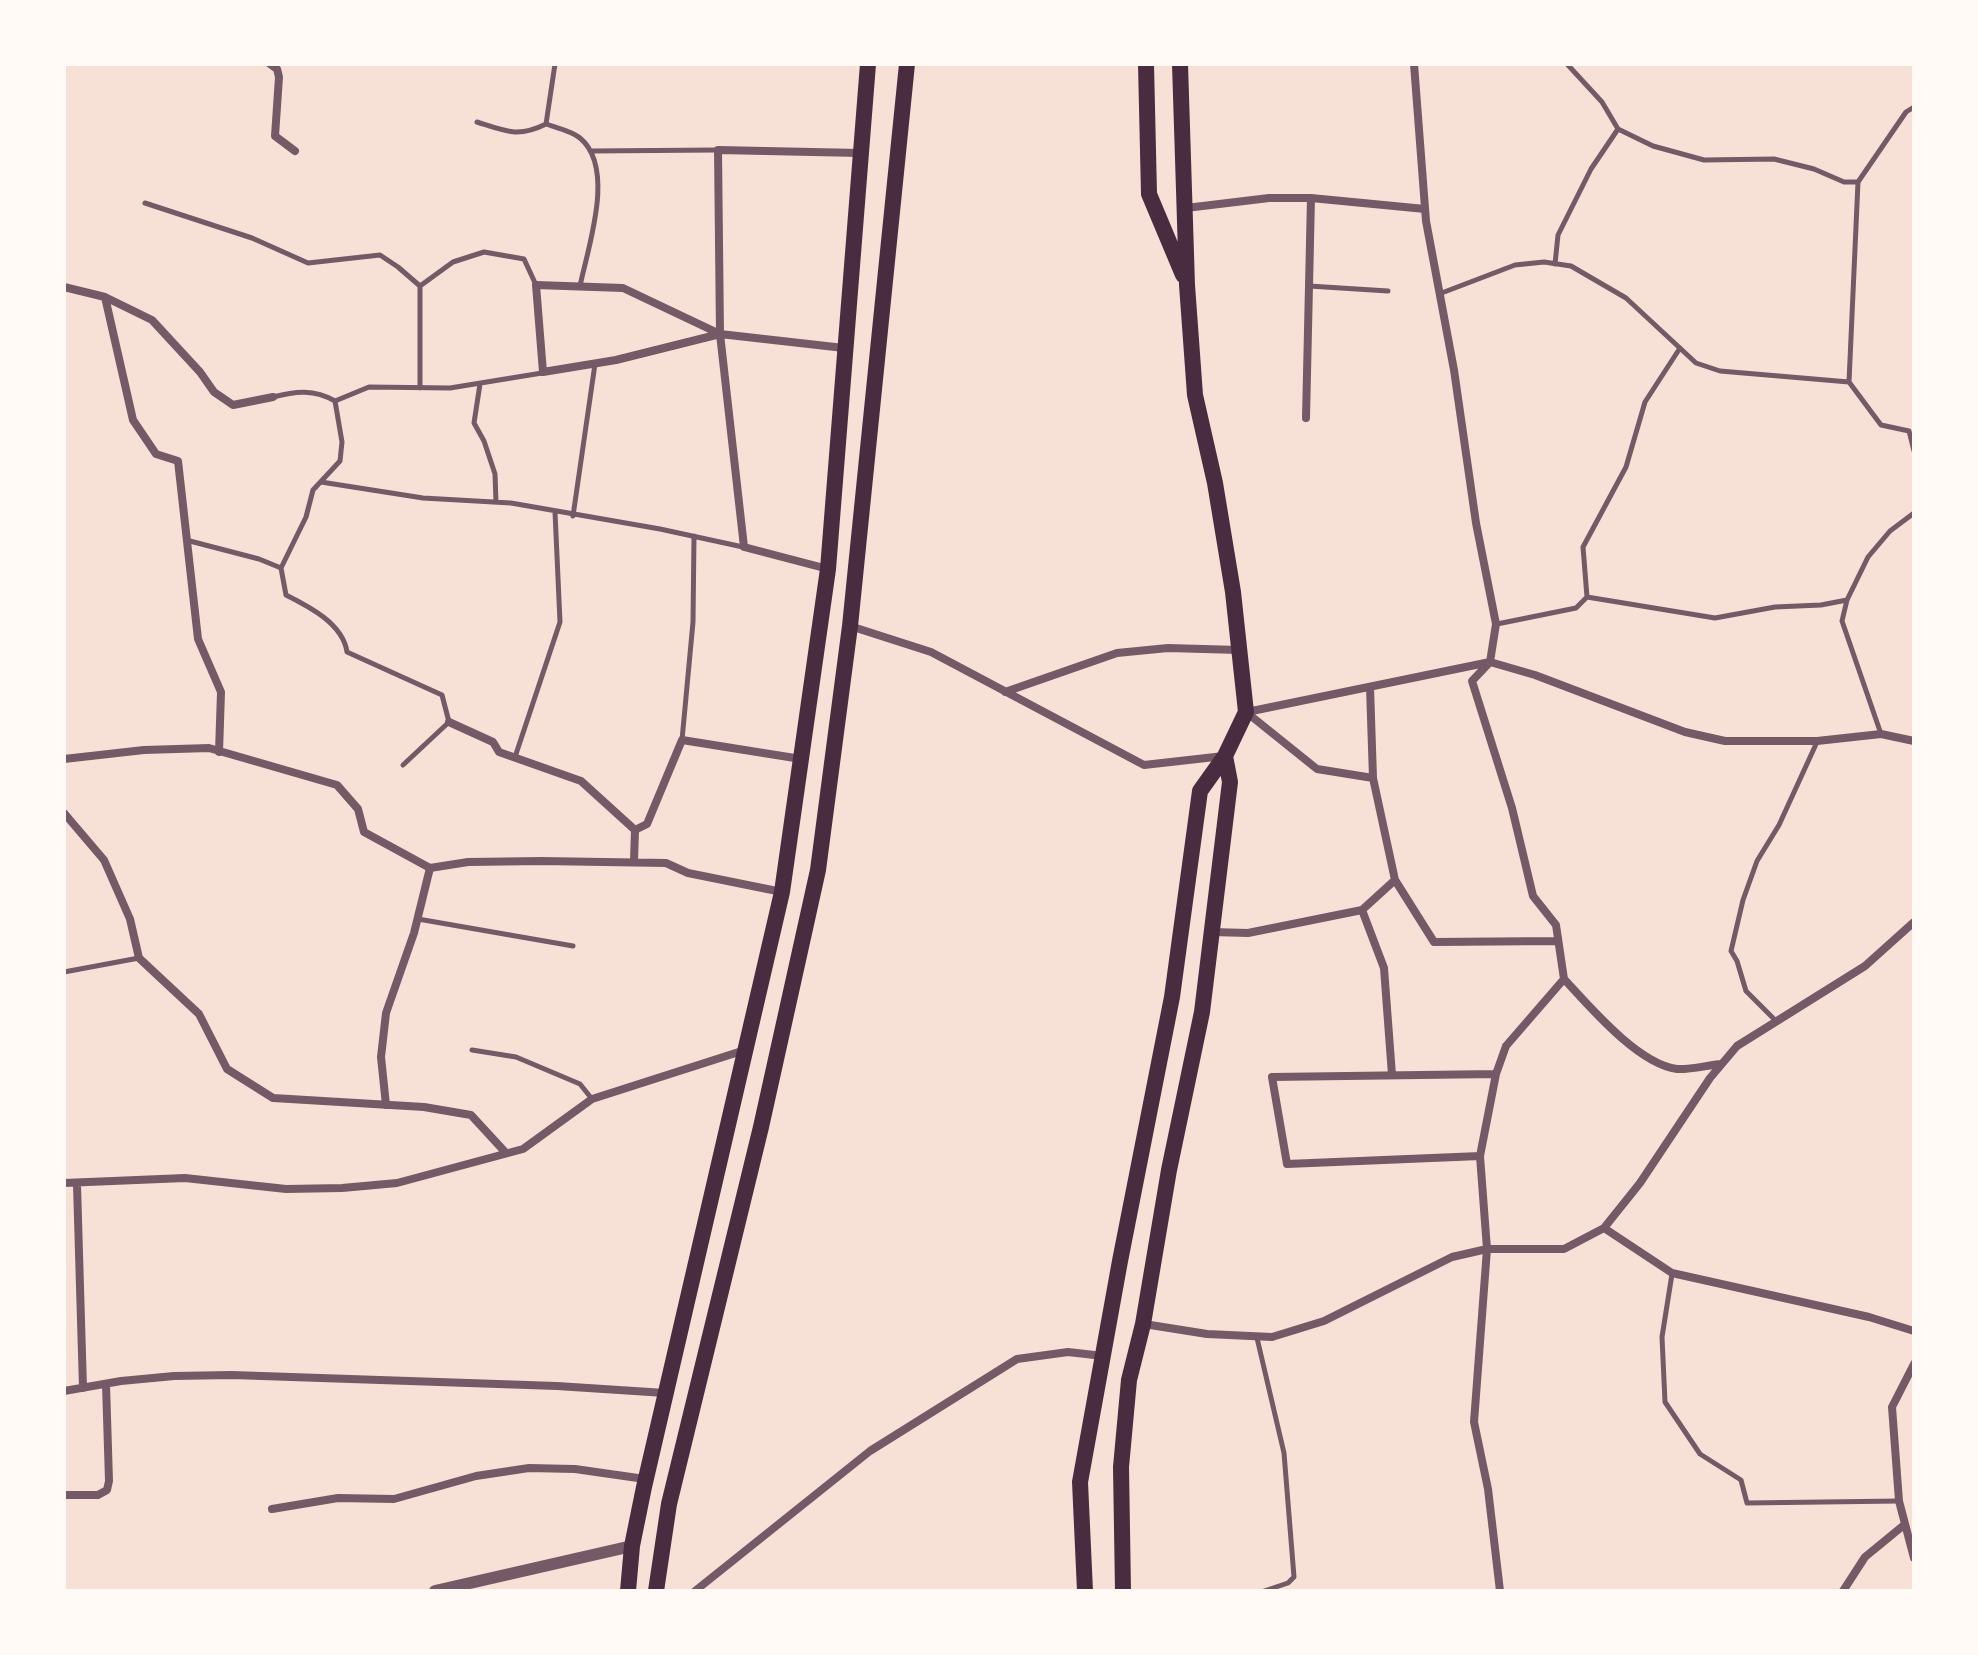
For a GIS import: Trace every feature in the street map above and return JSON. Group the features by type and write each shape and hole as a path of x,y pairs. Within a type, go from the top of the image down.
{"main road":[{"path":"628,1591 632,1546 645,1479 782,892 828,569 868,64"},
{"path":"656,1591 669,1504 761,1127 818,870 850,626 907,64"},
{"path":"1146,64 1149,194 1187,285"},
{"path":"1085,1591 1080,1482 1172,997 1200,791 1225,756 1246,712 1233,592 1215,483 1195,395 1187,285 1180,64"},
{"path":"821,625 850,626"},
{"path":"1123,1591 1121,1467 1129,1380 1143,1324 1169,1170 1202,1012 1230,782 1225,756"}],"street":[{"path":"270,64 277,69 279,77 275,136 295,151"},
{"path":"1414,64 1425,209 1454,370 1476,523 1496,624 1490,662 1472,681 1512,808 1533,896 1556,925 1564,979 1603,1022 1644,1055 1677,1069 1722,1064"},
{"path":"828,569 744,547 720,334 718,150 860,153"},
{"path":"1186,208 1269,198 1311,198 1425,209"},
{"path":"1306,418 1311,198"},
{"path":"720,334 595,364 543,372 536,285 623,288 720,334 844,348"},
{"path":"64,287 105,297 152,320 200,372 214,392 233,405 273,397"},
{"path":"105,297 133,420 156,454 178,461 198,639 221,692 219,752"},
{"path":"850,626 931,652 1144,765 1225,756"},
{"path":"1005,692 1117,653 1168,648 1239,650"},
{"path":"1246,712 1490,662 1535,675 1698,735 1725,741 1817,741 1881,734 1914,741"},
{"path":"1370,687 1373,778 1395,880 1434,942 1558,941"},
{"path":"1246,712 1317,769 1373,778"},
{"path":"449,722 493,742 499,752 581,781 635,830 634,861"},
{"path":"635,830 647,824 682,740 801,759"},
{"path":"64,759 144,750 209,748 337,785 358,809 364,832 430,868 468,862 666,863 688,873 782,892"},
{"path":"64,813 104,860 130,919 139,958 199,1014 227,1069 273,1098 424,1107 471,1115 506,1153"},
{"path":"386,1105 381,1057 386,1013 430,868"},
{"path":"1212,932 1248,933 1362,910 1395,880"},
{"path":"1362,910 1384,968 1392,1075"},
{"path":"1143,1324 1207,1334 1272,1337 1324,1321 1452,1257 1487,1249 1564,1249 1604,1228 1640,1183 1737,1046 1865,966 1914,922"},
{"path":"1500,1591 1488,1489 1474,1422 1487,1249 1480,1156 1496,1074 1506,1046 1564,979"},
{"path":"64,1183 77,1185 185,1178 286,1189 397,1183 523,1149 592,1099 746,1050"},
{"path":"1480,1156 1287,1164 1272,1077 1496,1074"},
{"path":"77,1185 83,1388"},
{"path":"1604,1228 1672,1273 1869,1317 1914,1331"},
{"path":"695,1591 870,1451 1017,1359 1068,1352 1103,1356"},
{"path":"1913,1370 1892,1407 1899,1501 1914,1558"},
{"path":"64,1391 174,1376 261,1375 665,1393"},
{"path":"64,1495 98,1495 107,1490 106,1384"},
{"path":"272,1509 338,1498 394,1499 476,1476 529,1468 575,1469 645,1479"},
{"path":"1843,1591 1865,1557 1904,1525"},
{"path":"436,1591 632,1546"}],"lane":[{"path":"546,124 555,64"},
{"path":"1567,64 1602,102 1618,129 1653,146 1704,160 1774,159 1814,169 1844,182 1858,182"},
{"path":"1914,107 1906,112 1858,182 1849,382 1881,425 1909,431 1914,451"},
{"path":"477,122 516,134 546,124 579,136 591,151 598,176 597,207 580,286"},
{"path":"1555,264 1558,235 1591,169 1618,129"},
{"path":"591,151 718,150"},
{"path":"145,203 252,238 308,263 380,255 398,267 420,286 420,388"},
{"path":"420,286 453,262 484,252 524,259 536,285"},
{"path":"1439,294 1515,265 1571,266 1626,298 1696,363 1720,371 1849,382"},
{"path":"1309,286 1388,291"},
{"path":"1496,624 1576,608 1587,597 1583,547 1626,467 1645,402 1680,348"},
{"path":"573,516 595,364"},
{"path":"335,401 369,387 480,384 543,372"},
{"path":"480,384 474,423 495,474 496,502"},
{"path":"273,397 293,392 320,393 335,401"},
{"path":"335,401 342,442 340,461 313,490 306,517 281,568 286,595 319,612 346,641 347,652 442,695 449,722 403,765"},
{"path":"321,482 423,498 496,502 744,547"},
{"path":"515,757 560,622 555,512"},
{"path":"1881,734 1842,621 1847,600 1868,557 1890,531 1914,513"},
{"path":"682,740 692,652 694,536"},
{"path":"186,540 259,559 281,568"},
{"path":"1587,597 1715,618 1775,607 1821,605 1847,600"},
{"path":"1777,1022 1746,991 1731,951 1743,900 1757,861 1779,825 1817,741"},
{"path":"417,919 573,946"},
{"path":"64,972 139,958"},
{"path":"472,1050 516,1057 580,1084 592,1099"},
{"path":"1672,1273 1662,1337 1665,1402 1700,1454 1741,1480 1747,1503 1899,1501"},
{"path":"1257,1338 1284,1453 1294,1577 1288,1583 1264,1591"}]}
